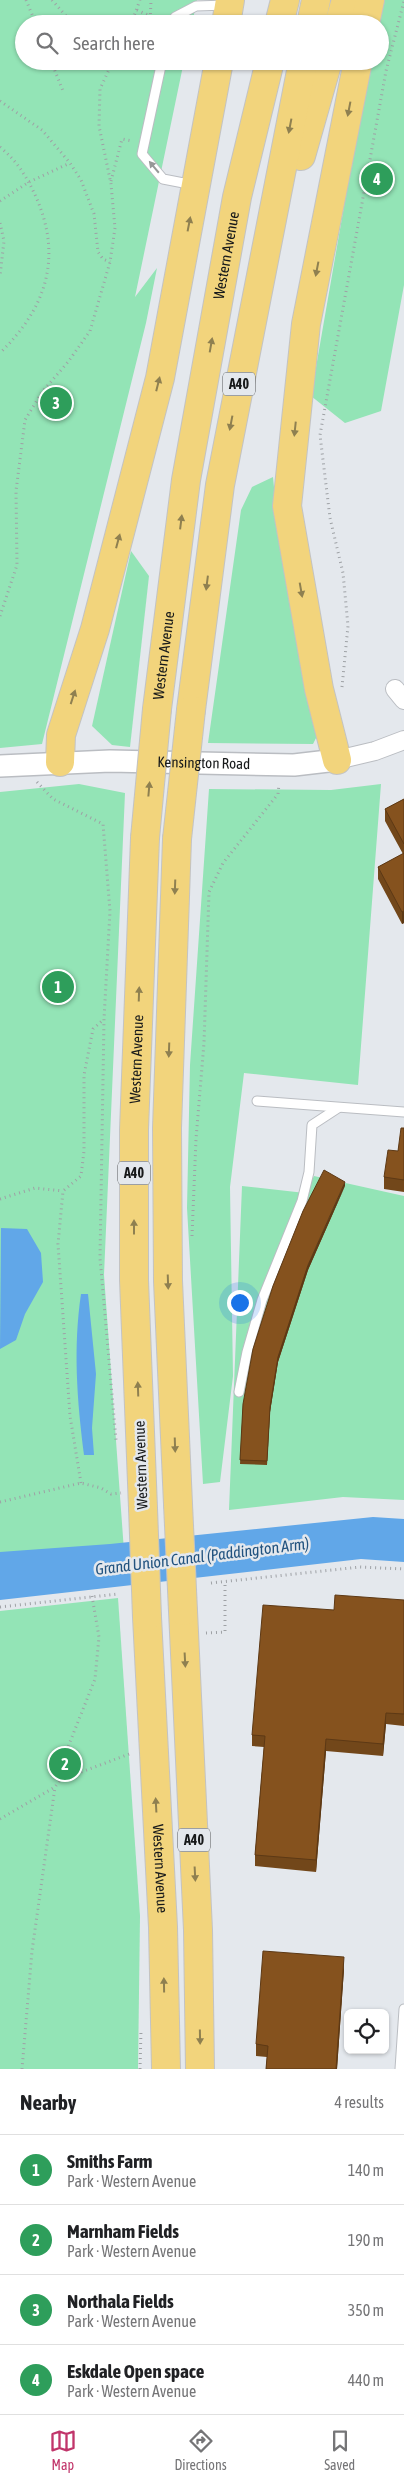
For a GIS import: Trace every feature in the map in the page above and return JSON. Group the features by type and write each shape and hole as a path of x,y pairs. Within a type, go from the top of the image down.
{"highway":[{"path":"264,15 266,0"},
{"path":"281,15 285,0"},
{"path":"313,15 316,0"},
{"path":"342,15 346,0"},
{"path":"367,15 370,0"},
{"path":"60,762 61,734 95,629 160,378 217,70"},
{"name":"A40","path":"237,197 256,70"},
{"name":"Western Avenue","path":"166,2069 163,1928 148,1617 129,1501 134,1280 134,1130 145,838 157,709 186,480 237,197 268,70"},
{"name":"A40","path":"200,2069 197,1920 168,1280 167,1128 177,839 191,710 220,485 302,70"},
{"name":"A40","path":"247,341 325,70"},
{"path":"337,760 319,689 287,506 306,324 356,70"}],"street":[{"name":"Kensington Road","path":"0,766 60,762 294,765 337,760 375,751 404,740"}],"lane":[{"path":"179,15 196,6 228,10"},
{"path":"160,70 142,154 163,179 196,186"},
{"path":"257,1101 404,1112"},
{"path":"239,1392 247,1352 262,1300 302,1201 309,1172 312,1124 338,1108"},
{"path":"400,2069 404,2009"}],"path":[{"path":"26,0 32,15"},
{"path":"52,0 65,15"},
{"path":"135,15 140,0"},
{"path":"150,15 151,0"},
{"path":"389,65 404,1"},
{"path":"137,10 148,15"},
{"path":"55,70 63,91"},
{"path":"0,616 17,565 16,490 25,420 42,392 68,362 90,331 110,262 115,228 111,184 99,126 100,90 109,70"},
{"path":"341,695 348,626 343,573 330,518 320,435 388,70"},
{"path":"0,101 42,130 70,163 81,180 94,214 98,252 103,259 110,262"},
{"path":"111,184 122,139"},
{"path":"0,147 16,162 29,182 48,233 48,270 30,317 18,336 0,353"},
{"path":"0,200 29,182 70,163"},
{"path":"0,223 4,241 0,276"},
{"path":"36,782 53,799 104,824 110,910 104,1019 100,1258 117,1444"},
{"path":"192,1237 196,1139 204,1043 209,892 223,863 278,794 279,784"},
{"path":"81,1483 70,1416 58,1244 63,1191 81,1176 84,1151 84,1075 93,1029 104,1019"},
{"path":"0,1199 35,1188 63,1191"},
{"path":"0,1502 81,1483 101,1488 129,1501"},
{"path":"120,1484 129,1501"},
{"path":"211,1583 360,1567 404,1569"},
{"path":"205,1634 225,1632 225,1581"},
{"path":"0,1606 118,1594"},
{"path":"0,1820 55,1787 60,1780 64,1757 95,1679 99,1637 92,1596"},
{"path":"60,1780 136,1752"},
{"path":"22,2069 32,1952 55,1787"}],"green space":[{"path":"0,0 197,0 194,15 15,15 15,70 182,70 135,297 157,268 146,323 42,744 0,748"},
{"path":"384,0 404,0 404,285 381,411 345,423 311,396 368,70 389,70 389,15 380,15"},
{"path":"273,477 276,508 318,734 313,744 208,743 241,510 252,487"},
{"path":"131,551 149,576 130,747 112,745 92,726"},
{"path":"79,784 125,793 104,1275 124,1551 0,1560 0,792"},
{"path":"381,784 358,1085 244,1073 230,1187 233,1376 220,1482 203,1484 187,1208 190,1065 209,789 331,790"},
{"path":"314,1176 404,1196 404,1500 343,1497 229,1510 242,1186 305,1193"},
{"path":"118,1598 140,1916 138,2069 0,2069 0,1611"}],"water":[{"path":"1,1228 27,1229 41,1253 43,1282 25,1314 16,1340 0,1349"},
{"path":"81,1294 88,1294 96,1374 92,1428 94,1455 84,1455 79,1414 77,1334"},
{"name":"Grand Union Canal (Paddington Arm)","path":"373,1517 404,1519 404,1562 361,1559 0,1600 0,1552 110,1544"}],"building":[{"path":"404,799 404,844 385,809"},
{"path":"404,853 404,911 402,912 378,867"},
{"path":"401,1128 404,1128 404,1180 384,1177 388,1150 398,1151"},
{"path":"324,1170 345,1182 308,1265 278,1357 270,1407 267,1461 240,1460 243,1404 253,1349 273,1286 303,1211"},
{"path":"335,1595 404,1600 404,1714 386,1713 383,1744 326,1739 316,1860 255,1855 265,1736 252,1735 263,1605 334,1610"},
{"path":"263,1951 344,1957 336,2069 266,2069 268,2046 256,2044"}],"place":[{"name":"Eskdale Open space","path":"377,179"},
{"name":"Northala Fields","path":"56,403"},
{"name":"Smiths Farm","path":"58,987"},
{"name":"Marnham Fields","path":"65,1764"}]}
